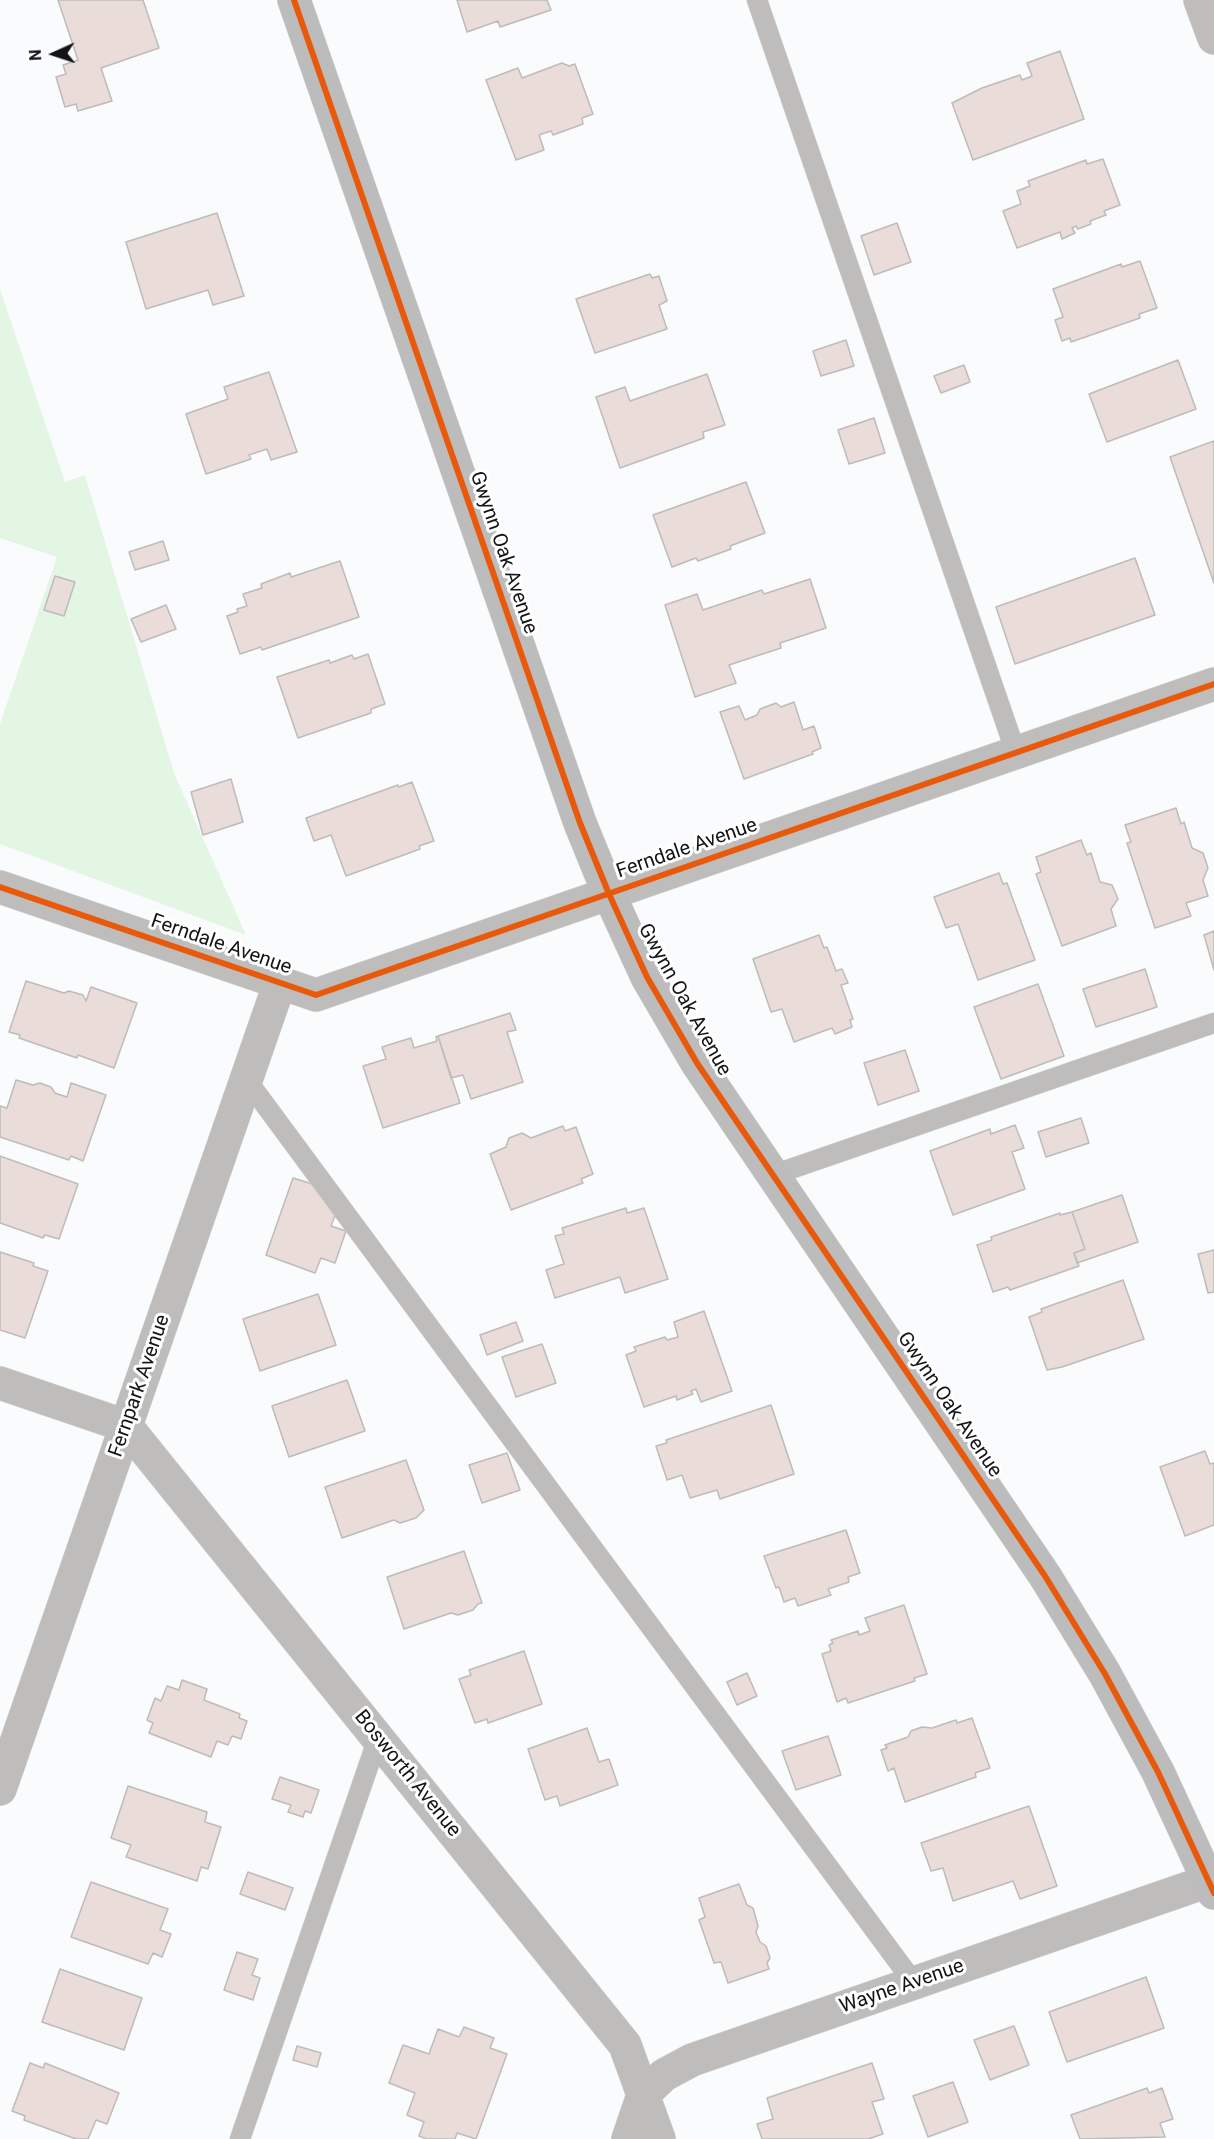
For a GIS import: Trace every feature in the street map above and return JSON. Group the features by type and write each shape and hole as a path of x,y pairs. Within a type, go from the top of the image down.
{"main road":[{"name":"Gwynn Oak Avenue","path":"294,0 580,823 647,977 691,1054 1045,1576 1105,1674 1158,1772 1212,1884"}],"street":[{"path":"1200,0 1214,38"},
{"name":"Ferndale Avenue","path":"0,887 316,995 1214,684"},
{"name":"Fernpark Avenue","path":"0,1789 280,982"},
{"path":"0,1383 126,1426"},
{"name":"Bosworth Avenue","path":"126,1426 625,2045 659,2139"},
{"name":"Wayne Avenue","path":"628,2139 643,2095 664,2075 692,2060 1212,1884"}],"lane":[{"path":"757,0 1016,753"},
{"path":"773,1175 1214,1023"},
{"path":"246,1079 914,1983"},
{"path":"240,2139 378,1738"}],"green space":[{"path":"0,289 65,482 85,475 174,773 246,935 0,844 0,724 57,557 0,538"}],"building":[{"path":"58,0 143,0 159,48 101,68 112,101 78,111 76,104 65,107 56,77 66,74 63,65 78,60"},
{"path":"457,0 547,0 551,10 500,27 498,21 467,32"},
{"path":"1060,51 1084,119 973,160 952,103 982,88 1020,75 1022,80 1032,76 1027,63"},
{"path":"562,63 569,66 575,64 593,114 582,118 583,124 553,135 551,131 539,135 544,150 516,160 486,80 518,68 522,78"},
{"path":"1103,159 1120,205 1104,211 1106,215 1090,221 1091,224 1078,229 1076,226 1072,228 1075,233 1062,239 1060,232 1017,248 1003,211 1021,204 1017,191 1030,186 1028,181 1086,160 1087,164"},
{"path":"217,213 244,296 213,305 208,290 146,309 126,242"},
{"path":"897,223 911,262 874,275 861,236"},
{"path":"1140,261 1157,308 1139,314 1140,318 1071,342 1070,338 1062,341 1055,320 1063,317 1053,289 1121,264 1122,267"},
{"path":"650,274 652,278 659,276 667,301 659,305 667,329 595,353 576,299"},
{"path":"846,340 854,366 821,376 813,351"},
{"path":"1178,360 1196,409 1107,442 1089,394"},
{"path":"964,365 970,382 941,393 934,376"},
{"path":"269,372 297,452 271,460 267,449 249,455 251,459 206,474 186,414 228,399 224,387"},
{"path":"707,374 725,425 703,432 704,438 620,468 596,397 625,387 630,401"},
{"path":"874,418 885,453 849,464 838,430"},
{"path":"1214,441 1214,583 1170,457"},
{"path":"746,482 765,533 730,546 731,549 698,561 696,558 672,567 653,515"},
{"path":"163,541 169,560 135,570 129,552"},
{"path":"1135,558 1155,615 1015,664 996,607"},
{"path":"340,561 359,617 262,650 261,647 240,654 227,616 247,606 243,594 262,588 261,584 290,573 291,577"},
{"path":"55,576 75,582 64,616 44,610"},
{"path":"810,579 826,628 780,643 781,648 729,665 736,683 695,697 665,605 697,594 703,610 762,590 764,594"},
{"path":"166,605 176,629 141,642 131,619"},
{"path":"368,654 385,704 371,709 371,713 298,738 277,677 329,660 330,663 352,655 354,659"},
{"path":"794,702 803,730 814,726 821,748 812,752 813,754 744,779 720,712 739,706 745,720 757,715 760,709 776,703 781,707"},
{"path":"231,779 243,822 203,835 191,792"},
{"path":"412,782 434,841 419,846 420,849 346,876 331,835 314,841 306,818"},
{"path":"1176,808 1181,824 1184,822 1192,848 1203,853 1208,868 1203,880 1208,896 1186,903 1191,916 1155,928 1127,843 1131,842 1125,825"},
{"path":"1081,840 1087,855 1091,853 1100,882 1112,885 1118,899 1111,909 1116,926 1062,946 1036,874 1041,872 1036,857"},
{"path":"999,873 1003,884 1007,883 1035,960 978,980 958,924 946,928 934,897"},
{"path":"1214,931 1214,970 1204,935"},
{"path":"819,935 824,948 827,947 836,971 842,969 848,983 841,985 853,1019 850,1020 852,1027 835,1034 832,1028 794,1042 782,1009 771,1012 753,959"},
{"path":"1145,969 1157,1007 1096,1027 1083,989"},
{"path":"26,981 64,993 69,991 83,995 86,1001 91,987 137,1003 114,1068 78,1055 77,1058 19,1038 20,1035 9,1032"},
{"path":"1038,984 1064,1056 1001,1079 974,1007"},
{"path":"510,1013 516,1030 507,1032 523,1082 471,1099 463,1075 451,1078 438,1036"},
{"path":"438,1036 460,1103 383,1128 363,1066 386,1059 382,1047 411,1038 414,1048 437,1041"},
{"path":"905,1050 919,1091 878,1105 864,1063"},
{"path":"16,1080 33,1085 40,1083 51,1087 55,1093 67,1097 71,1083 106,1095 83,1161 71,1156 69,1160 0,1137 0,1106 7,1108"},
{"path":"1081,1118 1089,1143 1046,1157 1038,1132"},
{"path":"1015,1125 1024,1148 1012,1152 1025,1189 953,1215 930,1151 990,1129 991,1134"},
{"path":"563,1126 565,1131 576,1127 593,1174 581,1179 583,1183 511,1210 490,1154 506,1147 509,1138 522,1133 531,1138"},
{"path":"0,1156 78,1184 59,1239 45,1235 43,1238 0,1223"},
{"path":"293,1178 319,1186 337,1210 331,1226 346,1231 335,1263 321,1258 315,1273 266,1255"},
{"path":"1122,1195 1138,1242 1077,1263 1074,1253 1085,1249 1072,1212"},
{"path":"626,1208 627,1213 644,1208 668,1279 625,1293 620,1277 555,1298 546,1270 564,1264 555,1236 564,1234 562,1228"},
{"path":"1072,1212 1085,1249 1074,1253 1079,1266 1010,1290 1008,1287 993,1292 977,1245 992,1240 991,1237 1060,1213 1060,1215"},
{"path":"1214,1250 1214,1292 1208,1293 1198,1254"},
{"path":"0,1252 34,1263 33,1266 48,1271 25,1338 0,1330"},
{"path":"1123,1280 1144,1339 1047,1370 1029,1317 1042,1312 1041,1309"},
{"path":"318,1294 336,1345 260,1371 243,1319"},
{"path":"704,1311 732,1391 701,1402 696,1389 691,1391 693,1394 677,1400 676,1396 644,1407 626,1355 636,1351 634,1347 665,1337 667,1340 678,1337 674,1322"},
{"path":"516,1322 523,1341 487,1355 480,1335"},
{"path":"542,1344 556,1383 516,1397 502,1357"},
{"path":"347,1380 365,1431 289,1457 272,1406"},
{"path":"771,1405 794,1474 720,1499 717,1490 690,1498 682,1475 667,1480 656,1446 667,1443 666,1440"},
{"path":"1205,1451 1210,1464 1214,1463 1214,1525 1185,1536 1160,1467"},
{"path":"507,1453 520,1490 482,1503 469,1465"},
{"path":"406,1460 424,1510 416,1518 400,1523 394,1520 342,1538 325,1487"},
{"path":"846,1530 860,1573 848,1577 849,1582 828,1589 831,1595 798,1606 795,1598 784,1602 764,1556"},
{"path":"464,1551 482,1603 473,1610 458,1615 451,1613 404,1629 387,1577"},
{"path":"904,1605 927,1674 914,1678 915,1681 848,1703 846,1698 837,1702 822,1654 831,1651 829,1645 833,1643 831,1640 858,1631 859,1635 870,1631 865,1618"},
{"path":"524,1651 542,1704 488,1723 487,1719 475,1723 459,1679 471,1675 469,1670"},
{"path":"747,1673 757,1696 737,1705 727,1682"},
{"path":"182,1680 207,1689 204,1700 240,1714 239,1718 247,1721 241,1739 232,1736 228,1745 217,1741 211,1757 149,1733 153,1723 147,1720 155,1698 161,1701 167,1686 179,1690"},
{"path":"972,1718 990,1768 975,1773 976,1777 905,1802 894,1768 888,1771 881,1750 887,1748 885,1745 908,1737 911,1731 922,1727 932,1728 956,1720 957,1723"},
{"path":"587,1728 599,1762 609,1759 618,1785 560,1806 557,1796 545,1800 528,1749"},
{"path":"828,1736 841,1775 796,1790 782,1751"},
{"path":"280,1777 319,1790 311,1813 305,1811 303,1817 288,1812 291,1805 272,1799"},
{"path":"128,1786 207,1812 205,1822 221,1827 208,1869 201,1867 197,1881 126,1857 131,1845 111,1838"},
{"path":"1029,1806 1057,1886 1020,1899 1013,1881 953,1901 943,1868 931,1871 921,1843"},
{"path":"248,1872 293,1888 285,1910 240,1894"},
{"path":"91,1882 168,1909 160,1930 171,1934 162,1957 153,1953 148,1964 71,1937"},
{"path":"739,1884 747,1905 753,1908 758,1926 756,1932 760,1942 766,1946 770,1958 767,1963 769,1969 728,1983 721,1962 714,1963 699,1920 705,1917 699,1898"},
{"path":"237,1952 258,1959 252,1975 260,1978 253,2000 224,1990"},
{"path":"60,1969 142,1998 124,2050 42,2022"},
{"path":"1146,1977 1164,2028 1067,2062 1049,2012"},
{"path":"1014,2026 1029,2065 990,2080 974,2040"},
{"path":"464,2027 494,2038 490,2048 507,2054 476,2139 457,2133 455,2139 427,2139 419,2136 424,2122 407,2115 415,2093 389,2083 403,2045 429,2054 438,2029 459,2037"},
{"path":"297,2046 321,2053 317,2067 293,2060"},
{"path":"30,2063 43,2068 45,2063 119,2093 107,2124 96,2120 88,2139 76,2139 24,2120 25,2116 12,2111"},
{"path":"872,2063 884,2099 872,2102 883,2134 868,2139 762,2139 757,2124 773,2119 767,2098"},
{"path":"953,2082 968,2122 928,2137 913,2096"},
{"path":"1147,2088 1149,2093 1162,2088 1173,2119 1160,2123 1165,2137 1080,2139 1071,2115"}],"cycle path":[{"path":"294,0 580,823 647,977 697,1063 1045,1576 1105,1674 1158,1772 1214,1893"},
{"path":"0,887 316,995 1214,684"}]}
